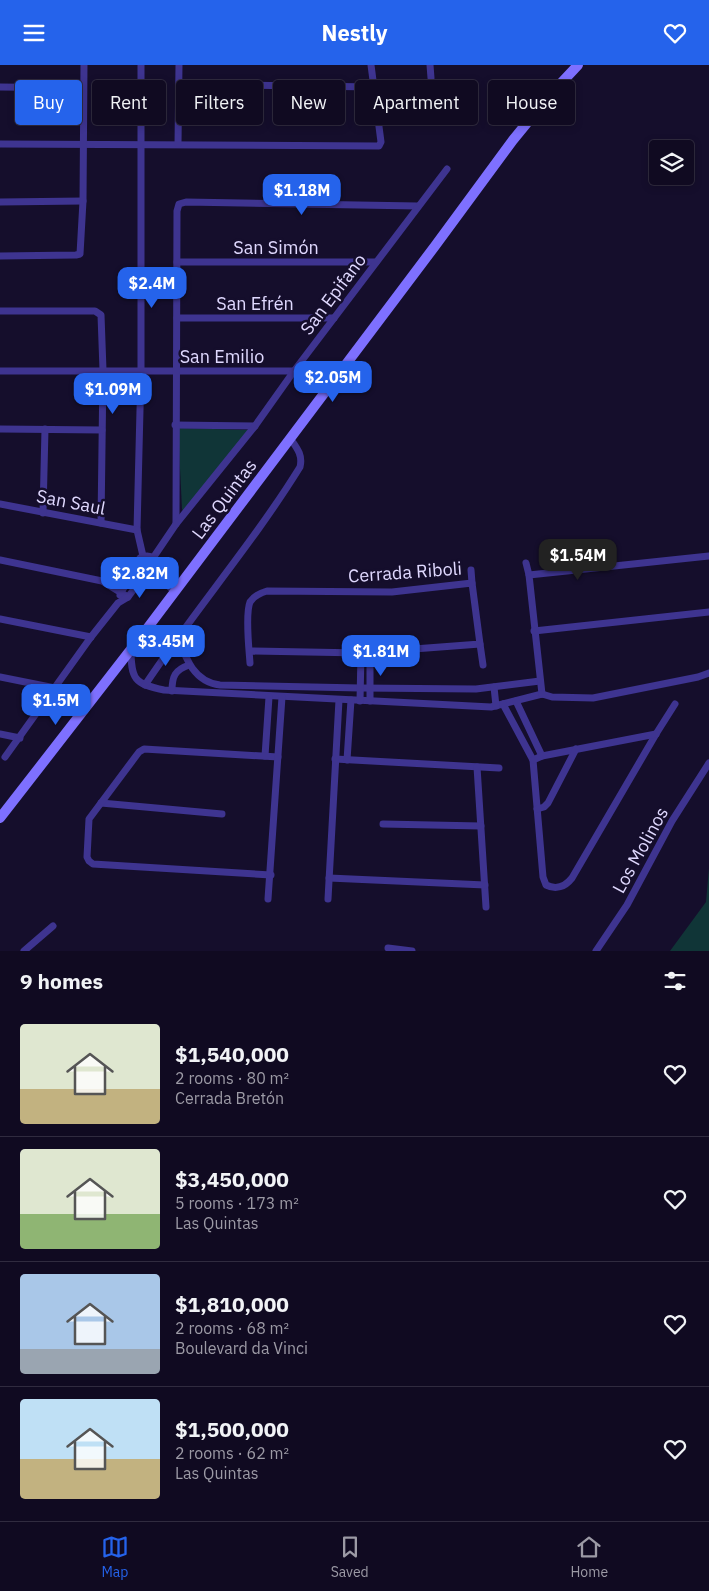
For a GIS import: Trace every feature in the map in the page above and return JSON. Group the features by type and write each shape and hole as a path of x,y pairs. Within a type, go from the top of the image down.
{"street":[{"path":"0,256 80,254 83,201 84,65"},
{"path":"141,65 141,370 137,530 143,556"},
{"path":"179,65 179,80"},
{"path":"371,65 373,80"},
{"path":"430,65 431,79"},
{"name":"Las Quintas","path":"0,818 131,649 430,253 512,140 539,107 578,65"},
{"path":"263,85 355,87"},
{"path":"0,87 84,88"},
{"path":"178,125 178,144"},
{"path":"0,144 380,145 379,125"},
{"name":"San Epifano","path":"154,558 176,525 255,426 294,371 447,169"},
{"path":"0,202 83,201"},
{"path":"176,525 175,425 179,204 186,202 418,207"},
{"name":"San Simón","path":"177,261 376,262"},
{"path":"0,311 95,311 100,313 102,318 103,371 101,523"},
{"name":"San Efrén","path":"177,318 334,318"},
{"name":"San Emilio","path":"0,371 294,371"},
{"path":"175,425 255,426"},
{"path":"0,429 102,430"},
{"path":"43,513 45,429"},
{"path":"142,683 247,544 300,467 301,455 290,438"},
{"name":"San Saul","path":"0,504 137,530"},
{"path":"143,556 154,558 156,568 154,573 144,576 137,569 136,564 143,556"},
{"path":"529,575 709,556"},
{"path":"0,560 102,581 128,597"},
{"path":"526,563 529,575 542,694"},
{"path":"118,603 120,592 137,569"},
{"path":"471,570 472,583"},
{"path":"154,573 174,591"},
{"path":"5,757 91,637 118,603 128,597 144,576"},
{"name":"Cerrada Riboli","path":"250,663 249,606 251,601 260,593 267,591 392,592 472,583 483,665"},
{"path":"534,631 709,612"},
{"path":"0,619 91,637"},
{"path":"178,637 189,665 195,673 204,680 220,685 476,689 540,681"},
{"path":"249,651 361,653 480,644"},
{"path":"131,649 133,674 142,683 164,691 478,707 500,705 542,694 552,697 593,698 698,677 709,673"},
{"path":"370,652 370,701"},
{"path":"360,701 361,653"},
{"path":"172,691 174,675 189,665"},
{"path":"0,677 55,688"},
{"path":"200,693 204,680"},
{"path":"494,687 500,705 533,760 543,877 546,885 551,888 561,887 568,884 572,879 675,704"},
{"path":"265,756 269,697"},
{"path":"268,899 282,697"},
{"path":"328,899 339,700"},
{"path":"347,760 351,700"},
{"path":"516,701 542,756"},
{"path":"0,734 20,738"},
{"path":"533,760 542,756 656,734"},
{"path":"271,875 93,864 87,857 88,821 139,752 144,749 278,757"},
{"path":"537,809 544,807 548,803 576,749"},
{"path":"335,759 499,768"},
{"name":"Los Molinos","path":"596,951 626,905 672,821 709,763"},
{"path":"477,767 486,907"},
{"path":"101,803 222,814"},
{"path":"383,824 481,826"},
{"path":"329,878 485,885"},
{"path":"24,951 53,926"},
{"path":"388,948 412,951"}],"green space":[{"path":"178,428 249,430 184,513 182,509"},
{"path":"709,868 709,951 670,951 706,902"}]}
